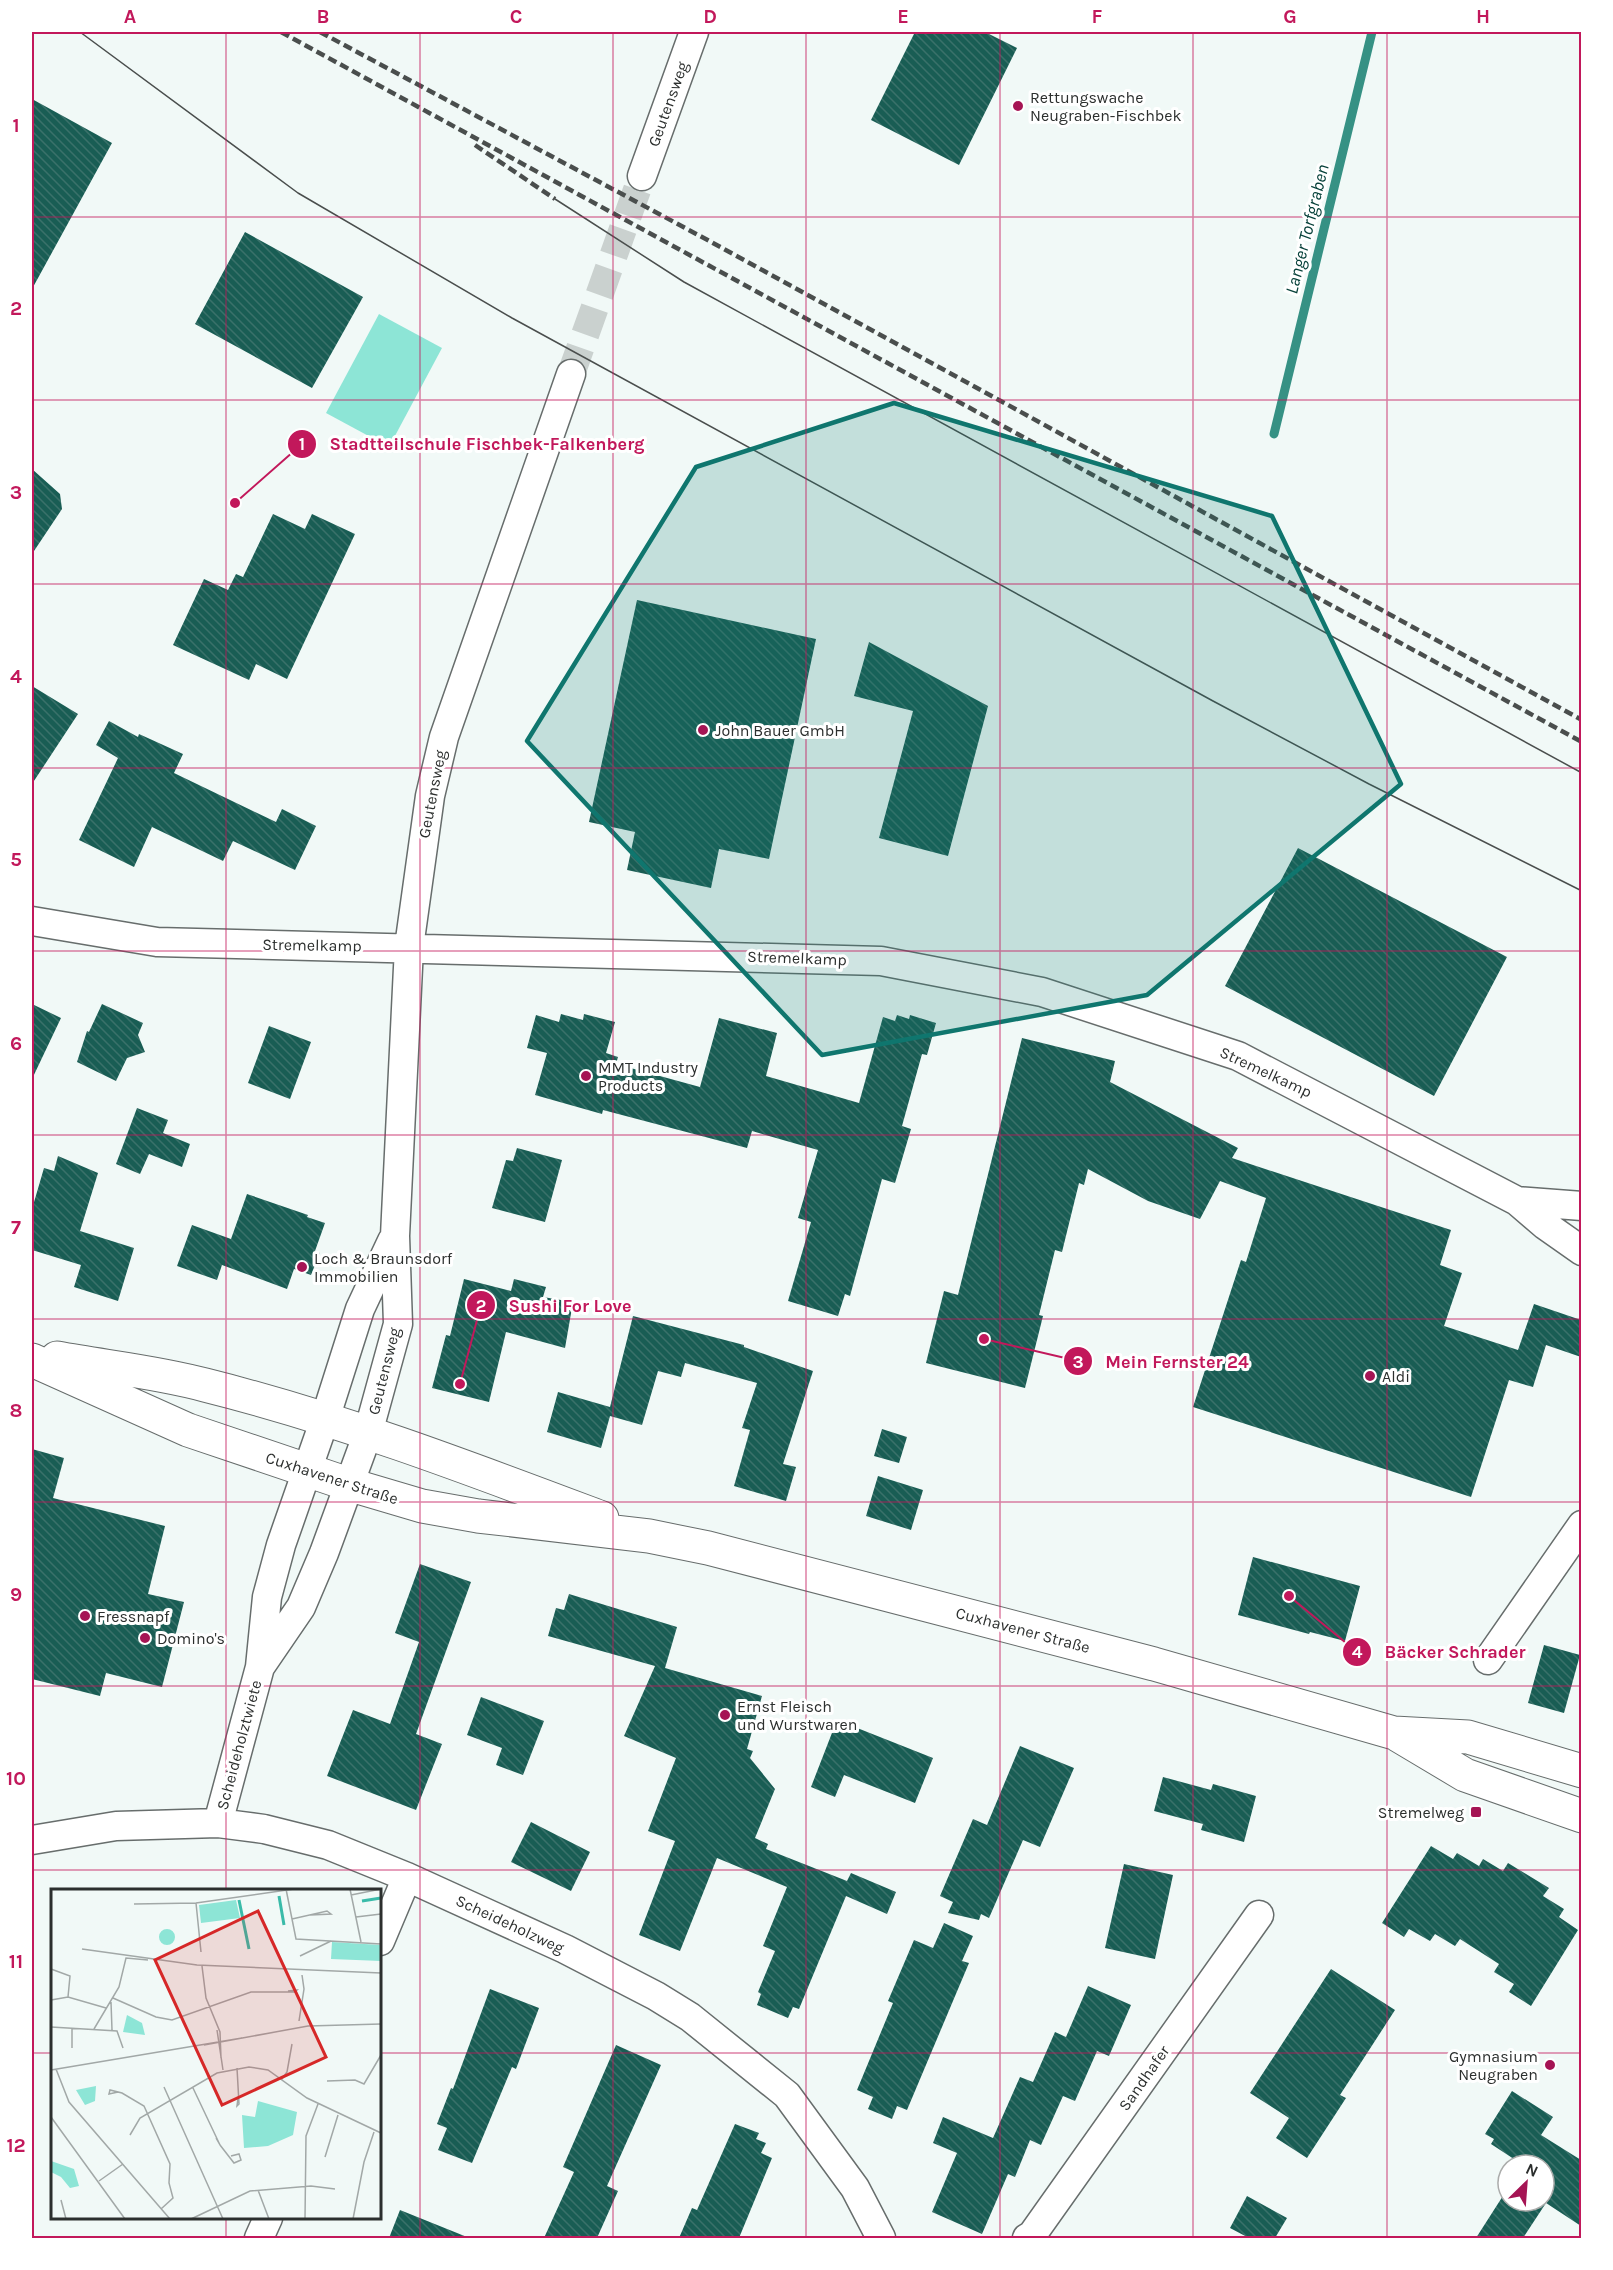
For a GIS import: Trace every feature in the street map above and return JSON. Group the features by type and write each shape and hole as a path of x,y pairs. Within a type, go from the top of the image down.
{"main road":[{"name":"Cuxhavener Straße","path":"32,1353 203,1384 326,1419 452,1462 649,1536"},
{"name":"Cuxhavener Straße","path":"32,1360 188,1430 351,1485 434,1510 649,1536 771,1564 1154,1664 1394,1733 1468,1737 1581,1771"},
{"name":"Cuxhavener Straße","path":"1394,1733 1465,1776 1581,1816"}],"street":[{"name":"Geutensweg","path":"642,176 694,32"},
{"name":"Geutensweg","path":"368,1433 398,1324 395,1236 409,947 430,796 444,737 572,374"},
{"name":"Stremelkamp","path":"32,921 157,942 881,961 1042,992 1238,1056 1516,1200 1581,1251"},
{"name":"Stremelkamp","path":"1516,1200 1581,1206"},
{"name":"Geutensweg","path":"326,1419 360,1309 395,1236"},
{"name":"Scheideholztwiete","path":"218,1823 260,1667 267,1597 284,1537 326,1419"},
{"name":"Scheideholztwiete","path":"260,1667 301,1607 351,1485 368,1433"},
{"path":"1488,1660 1581,1525"},
{"name":"Scheideholzweg","path":"32,1840 116,1826 218,1823 264,1829 328,1845 407,1877 564,1949 656,1996 690,2017 788,2095 855,2188 881,2238"},
{"path":"381,1939 407,1877"},
{"name":"Sandhafer","path":"1027,2238 1039,2226 1259,1915"},
{"path":"259,2238 267,2219"}],"highlighted area":[{"path":"894,403 1272,516 1401,784 1147,995 822,1055 527,741 696,467"}],"green space":[{"path":"379,314 442,348 389,447 326,413"}],"building":[{"path":"915,32 985,32 1017,48 959,165 871,120"},
{"path":"32,99 112,143 32,289"},
{"path":"245,232 363,297 312,388 195,324"},
{"path":"32,469 60,494 62,509 32,554"},
{"path":"273,514 305,529 312,514 355,534 287,679 256,664 249,680 173,645 204,579 228,590 236,574 243,577"},
{"name":"John Bauer GmbH","path":"637,600 816,639 769,859 719,849 711,888 627,870 635,832 589,822"},
{"path":"869,642 988,706 948,856 879,838 913,711 854,696"},
{"path":"32,686 78,714 32,784"},
{"path":"109,721 138,737 139,734 183,754 174,773 276,822 282,809 316,826 295,870 233,841 223,861 152,827 134,867 79,840 118,758 96,745"},
{"path":"1298,848 1507,957 1434,1096 1225,986"},
{"path":"32,1004 61,1018 32,1079"},
{"path":"102,1004 143,1023 138,1035 145,1052 127,1058 116,1081 77,1062 87,1031 89,1032"},
{"path":"561,1014 583,1020 584,1014 615,1022 606,1053 618,1057 616,1064 700,1087 719,1018 777,1033 766,1076 859,1103 883,1017 895,1021 897,1015 909,1019 910,1015 936,1023 927,1055 922,1054 902,1126 911,1129 895,1183 882,1179 850,1296 845,1294 838,1316 788,1301 811,1222 798,1218 818,1150 752,1131 747,1148 603,1110 602,1114 535,1095 547,1053 527,1048 536,1015 559,1022"},
{"path":"269,1026 311,1042 290,1099 248,1083"},
{"path":"1022,1038 1115,1061 1110,1082 1238,1148 1232,1158 1451,1230 1440,1265 1462,1273 1444,1326 1518,1350 1534,1304 1581,1320 1581,1357 1546,1345 1533,1387 1509,1380 1471,1497 1193,1407 1241,1260 1246,1262 1266,1198 1220,1181 1200,1219 1148,1201 1088,1169 1084,1185 1079,1183 1062,1252 1055,1250 1039,1315 1043,1316 1025,1388 926,1363 944,1291 958,1295"},
{"path":"137,1108 168,1120 163,1133 190,1144 182,1167 149,1154 140,1174 116,1164"},
{"path":"517,1148 562,1160 545,1222 492,1208 506,1160 513,1161"},
{"path":"58,1156 98,1173 80,1231 134,1248 118,1301 74,1287 81,1265 32,1250 32,1209 44,1168 54,1171"},
{"path":"247,1194 325,1223 315,1251 320,1253 311,1275 294,1269 287,1289 222,1265 217,1280 177,1266 192,1225 231,1239"},
{"path":"464,1279 511,1291 514,1279 546,1287 543,1297 573,1302 565,1348 506,1332 489,1402 432,1388 446,1335 450,1336"},
{"path":"633,1316 744,1345 744,1347 813,1371 783,1464 796,1467 786,1501 734,1486 750,1430 742,1428 757,1383 685,1363 681,1377 658,1371 642,1425 610,1416 601,1448 547,1432 558,1392 610,1407"},
{"path":"882,1429 907,1437 899,1463 874,1456"},
{"path":"32,1449 64,1458 53,1498 165,1526 148,1594 184,1602 162,1687 106,1673 100,1696 32,1679"},
{"path":"878,1476 923,1490 911,1530 866,1516"},
{"path":"1253,1557 1360,1586 1345,1641 1238,1615"},
{"path":"420,1564 471,1582 416,1734 442,1744 416,1810 327,1776 353,1710 390,1724 419,1642 395,1633"},
{"path":"569,1594 677,1627 665,1668 762,1696 747,1749 753,1751 750,1758 775,1789 755,1838 768,1844 766,1849 847,1881 851,1873 896,1892 887,1914 846,1896 799,2009 793,2007 788,2018 757,2005 761,1994 758,1992 775,1951 763,1946 787,1887 717,1858 680,1951 639,1935 675,1841 648,1831 676,1758 624,1736 655,1666 548,1636 556,1608 564,1610"},
{"path":"1544,1645 1580,1655 1564,1713 1528,1703"},
{"path":"481,1697 544,1721 523,1775 496,1765 502,1748 467,1735"},
{"path":"837,1720 933,1758 915,1803 844,1775 835,1797 811,1787"},
{"path":"1020,1746 1074,1768 1040,1847 1023,1840 989,1918 981,1914 979,1920 948,1913 953,1902 940,1896 973,1819 987,1825"},
{"path":"1163,1777 1211,1790 1213,1784 1256,1796 1244,1842 1201,1830 1203,1824 1154,1811"},
{"path":"531,1822 590,1852 571,1891 511,1862"},
{"path":"1431,1846 1453,1859 1457,1853 1479,1866 1483,1859 1503,1871 1508,1863 1549,1888 1543,1896 1564,1909 1559,1917 1578,1930 1531,2006 1509,1992 1514,1984 1494,1972 1499,1964 1460,1939 1455,1946 1435,1934 1430,1941 1409,1929 1404,1937 1382,1923"},
{"path":"1124,1864 1173,1875 1155,1959 1105,1948"},
{"path":"944,1923 973,1936 962,1961 969,1963 907,2110 897,2106 892,2119 868,2109 873,2097 857,2090 893,2003 888,2001 914,1940 933,1948"},
{"path":"1331,1969 1395,2010 1340,2095 1346,2098 1307,2158 1276,2138 1289,2118 1250,2093"},
{"path":"1088,1986 1131,2005 1109,2056 1097,2051 1075,2101 1063,2096 1041,2145 1030,2140 1015,2177 1008,2174 982,2234 932,2212 957,2153 933,2143 943,2117 993,2138 1020,2077 1033,2082 1055,2032 1066,2037"},
{"path":"490,1989 539,2008 516,2069 512,2067 472,2163 438,2150 447,2128 437,2124 451,2088 453,2089"},
{"path":"616,2045 661,2065 607,2186 618,2191 597,2238 544,2238 574,2172 563,2167"},
{"path":"1512,2091 1553,2117 1541,2135 1581,2160 1581,2226 1556,2210 1556,2153 1505,2153 1491,2144 1494,2139 1485,2134"},
{"path":"735,2124 759,2133 756,2139 766,2143 761,2153 772,2158 739,2238 679,2238 692,2208 697,2210"},
{"path":"1247,2196 1287,2218 1275,2238 1249,2238 1230,2228"},
{"path":"1496,2207 1496,2213 1539,2213 1523,2238 1476,2238"},
{"path":"400,2210 467,2237 467,2238 389,2238"}],"waterway":[{"name":"Langer Torfgraben","path":"1274,434 1372,32"}],"tunnel":[{"path":"571,374 642,176"}],"tram line":[{"path":"80,32 298,193 512,318 1213,701 1369,784 1582,891"},
{"path":"555,199 684,282 1582,773"}],"railway":[{"path":"281,32 1582,742"},
{"path":"320,32 702,237 1582,720"},
{"path":"475,145 555,199"}],"place":[{"name":"Rettungswache Neugraben-Fischbek","path":"1018,106"},
{"name":"Stadtteilschule Fischbek-Falkenberg","path":"235,503"},
{"name":"John Bauer GmbH","path":"703,730"},
{"name":"MMT Industry Products","path":"586,1076"},
{"name":"Loch & Braunsdorf Immobilien","path":"302,1267"},
{"name":"Mein Fernster 24","path":"984,1339"},
{"name":"Aldi","path":"1370,1376"},
{"name":"Sushi For Love","path":"460,1384"},
{"name":"Bäcker Schrader","path":"1289,1596"},
{"name":"Fressnapf","path":"85,1616"},
{"name":"Domino's","path":"145,1638"},
{"name":"Ernst Fleisch und Wurstwaren","path":"725,1715"},
{"name":"Stremelweg","path":"1476,1812"},
{"name":"Gymnasium Neugraben","path":"1550,2065"}]}
